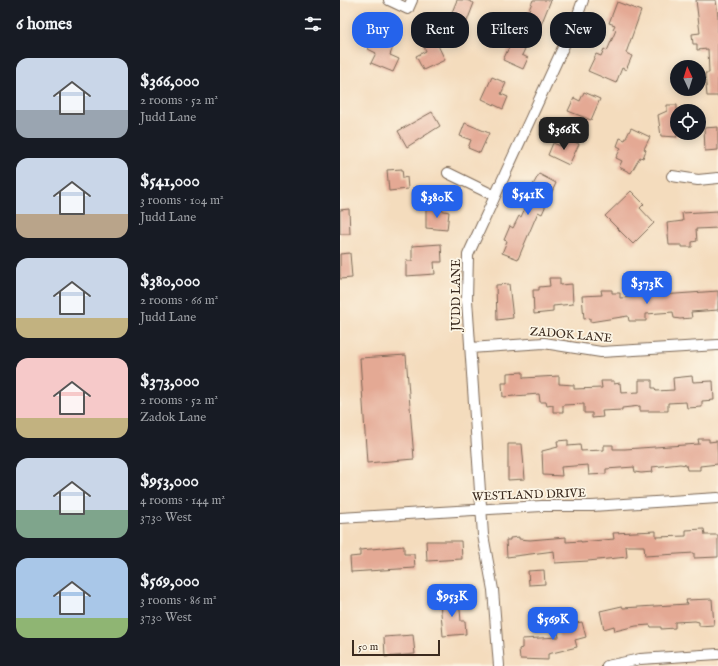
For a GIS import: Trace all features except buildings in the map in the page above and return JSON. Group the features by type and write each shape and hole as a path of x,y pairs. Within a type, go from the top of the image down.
{"street":[{"path":"389,0 408,8 412,0"},
{"name":"JUDD LANE","path":"499,666 493,590 483,535 467,300 468,255 577,17 583,0"},
{"path":"448,173 494,196"},
{"path":"672,176 698,180 718,178"},
{"name":"ZADOK LANE","path":"470,348 544,343 606,352 718,345"},
{"name":"WESTLAND DRIVE","path":"340,518 482,509 542,506 592,506 718,498"},
{"path":"608,666 640,659 718,654"}]}
